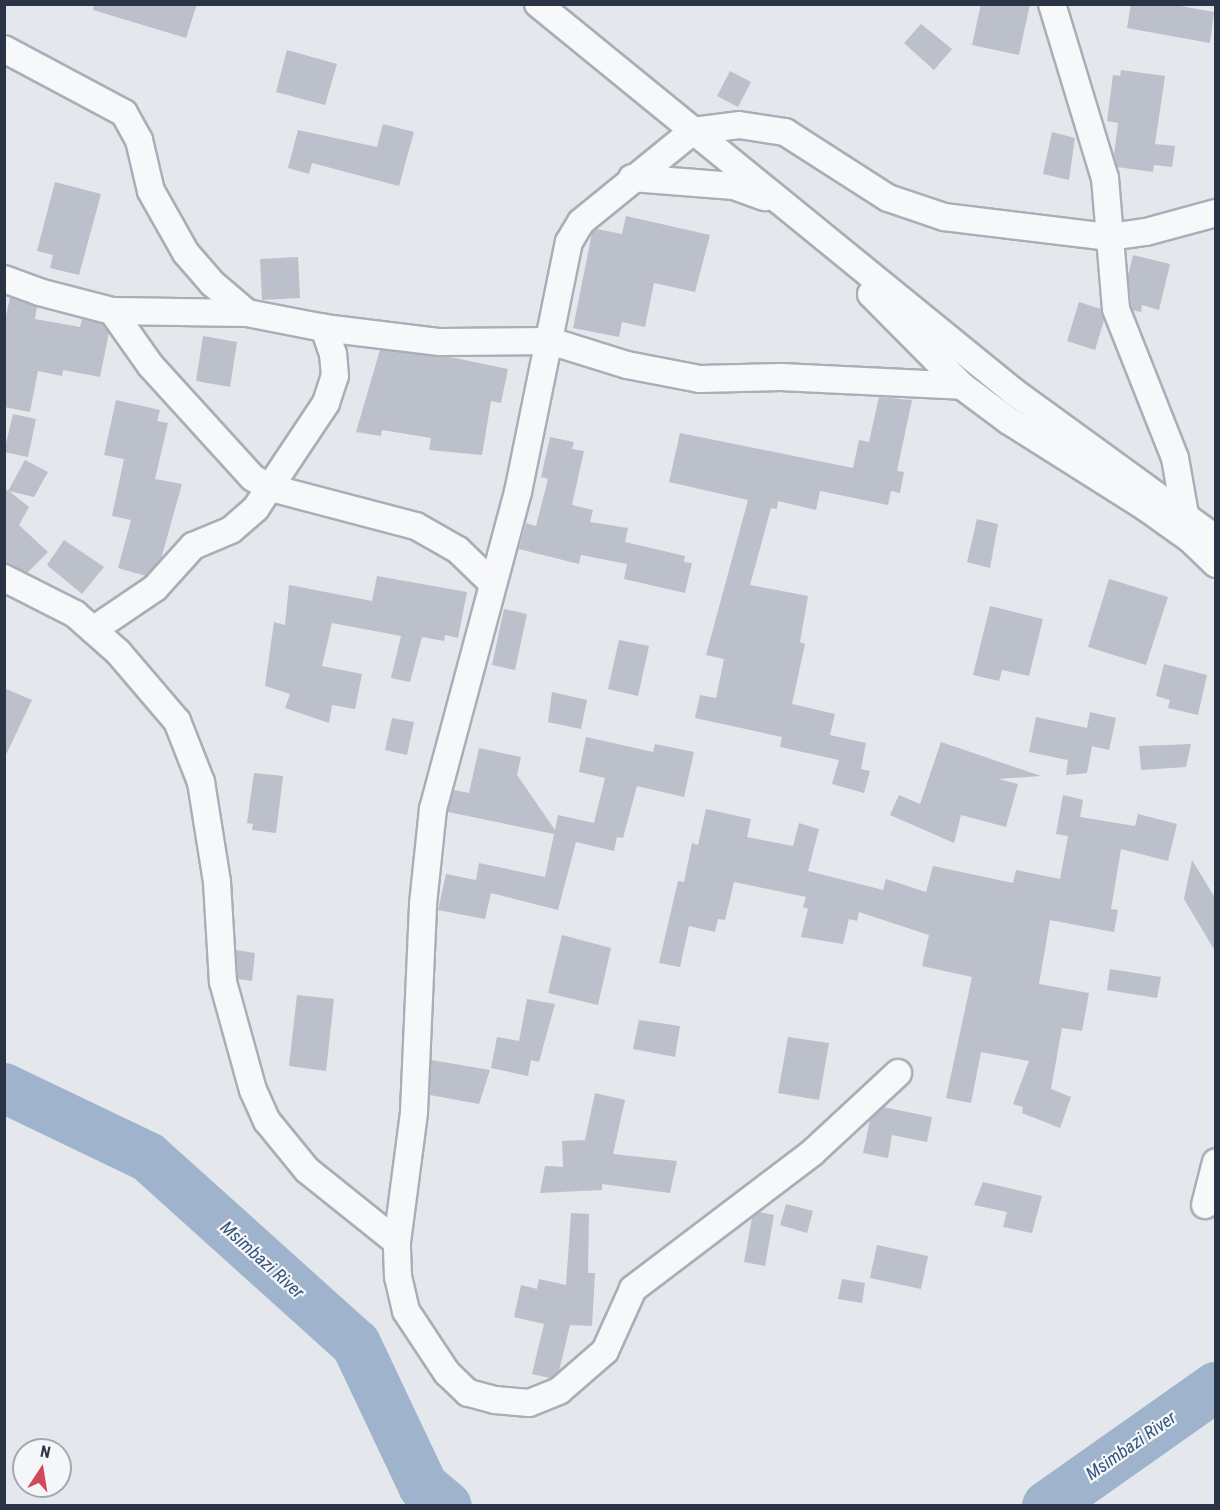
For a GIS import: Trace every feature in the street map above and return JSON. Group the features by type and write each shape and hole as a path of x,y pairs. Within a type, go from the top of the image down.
{"street":[{"path":"538,4 1014,392 1215,539"},
{"path":"1052,4 1100,156 1116,309 1175,458 1185,515"},
{"path":"4,49 124,113 133,124 151,191 186,253 212,283 248,313"},
{"path":"898,1073 812,1153 633,1289 605,1351 559,1390 529,1402 495,1400 468,1393 447,1373 406,1311 398,1277 397,1242 414,1112 423,904 433,809 518,492 569,242 581,222 632,178 693,131 738,125 777,130 817,149 874,190 914,209 1110,237 1146,232 1215,213"},
{"path":"632,178 734,186 764,196 787,212 963,386 1009,421 1145,507 1190,539 1215,564"},
{"path":"4,279 39,292 112,310 248,313 324,328 440,342 550,341 636,368 700,379 782,377 963,386"},
{"path":"112,310 151,366 242,468 271,488 416,526 458,550 492,583"},
{"path":"93,630 155,588 193,546 243,521 271,488 326,403 335,376 333,354 324,328"},
{"path":"4,578 75,614 118,652 177,721 201,782 217,882 223,982 253,1090 267,1121 307,1170 397,1242"},
{"path":"1205,1205 1215,1162"}],"building":[{"path":"94,4 197,4 186,38 93,10"},
{"path":"981,4 1030,4 1019,55 972,45"},
{"path":"1131,4 1169,4 1214,12 1210,43 1127,28"},
{"path":"921,24 952,49 934,70 904,43"},
{"path":"287,50 337,64 325,105 276,92"},
{"path":"1121,70 1165,76 1155,144 1175,146 1172,167 1154,165 1153,172 1117,167 1114,155 1118,123 1107,121 1113,75 1120,76"},
{"path":"730,71 751,82 738,107 717,96"},
{"path":"383,124 414,132 399,186 312,163 309,174 288,168 298,130 377,147"},
{"path":"1052,132 1075,138 1069,180 1043,174"},
{"path":"55,182 101,194 79,275 50,268 53,255 37,251"},
{"path":"626,216 710,235 695,292 654,283 645,327 622,322 619,337 573,328 592,233 597,229 622,234"},
{"path":"1133,255 1170,264 1159,310 1142,305 1141,312 1132,310 1128,275"},
{"path":"298,257 300,298 262,300 260,259"},
{"path":"10,297 37,307 35,319 80,327 82,319 103,324 109,332 100,377 63,370 62,376 38,371 30,412 4,407 4,326"},
{"path":"1079,302 1101,309 1104,320 1095,350 1067,341"},
{"path":"203,336 237,342 230,387 196,381"},
{"path":"380,350 450,357 508,369 501,403 491,401 482,455 429,450 431,438 382,430 381,436 356,432"},
{"path":"879,397 912,400 897,471 904,472 900,493 891,491 888,505 820,491 816,510 778,501 777,509 771,508 750,585 808,596 800,642 805,644 792,704 835,714 830,735 866,743 861,769 870,771 864,793 832,784 839,760 780,747 782,737 695,718 700,695 716,698 724,659 706,655 748,500 669,482 680,433 853,468 859,440 869,442"},
{"path":"116,400 160,410 157,421 168,423 155,479 182,484 161,559 146,576 118,568 131,520 112,516 124,459 104,455"},
{"path":"13,414 36,419 28,457 4,452"},
{"path":"550,437 574,442 572,449 584,451 572,505 593,510 590,522 628,528 625,542 685,556 684,562 692,563 685,593 624,579 627,564 581,555 579,564 519,549 526,523 536,526 548,479 541,477"},
{"path":"25,460 48,472 34,497 9,491 29,507 19,525 48,552 27,573 4,563 4,488 8,491"},
{"path":"977,519 998,524 990,568 967,562"},
{"path":"64,540 104,567 82,594 47,565"},
{"path":"377,576 467,592 458,638 445,635 444,641 422,637 410,682 391,678 401,636 332,623 322,666 362,674 355,709 332,705 329,723 285,708 290,694 265,686 274,622 285,625 289,585 372,601"},
{"path":"1109,579 1168,597 1146,665 1088,647"},
{"path":"990,606 1043,619 1029,676 1002,670 999,681 973,675"},
{"path":"504,609 527,614 515,670 492,665"},
{"path":"619,640 649,646 638,696 608,689"},
{"path":"1164,664 1207,675 1198,715 1168,708 1170,700 1156,696"},
{"path":"4,688 32,700 4,759"},
{"path":"552,692 587,700 581,729 548,722"},
{"path":"1090,712 1116,718 1109,750 1092,746 1087,773 1066,775 1068,760 1029,752 1036,717 1087,728"},
{"path":"392,718 414,722 407,755 385,750"},
{"path":"586,737 653,752 655,744 694,752 684,797 637,786 623,838 617,837 614,851 576,842 558,910 491,893 485,919 438,910 446,874 476,880 479,863 545,877 554,834 448,812 454,790 469,793 479,748 521,757 517,775 555,830 558,815 594,823 605,778 579,772"},
{"path":"941,742 1041,776 998,779 1018,784 1006,827 961,815 954,843 890,815 899,795 920,804"},
{"path":"1191,744 1186,767 1141,770 1139,746"},
{"path":"254,773 283,776 276,833 252,830 253,824 247,823"},
{"path":"1063,795 1083,800 1080,817 1135,826 1138,814 1177,824 1168,861 1121,849 1111,909 1118,910 1114,932 1050,920 1039,984 1089,993 1082,1031 1062,1028 1051,1089 1071,1097 1060,1128 1022,1113 1023,1107 1013,1104 1029,1061 981,1052 971,1103 946,1098 972,977 922,966 929,935 859,912 857,921 849,919 843,944 801,937 808,909 803,907 806,897 734,882 725,920 718,919 715,932 689,926 680,967 659,963 678,881 684,882 692,843 698,845 706,809 751,819 747,837 793,846 799,823 819,829 808,871 883,890 886,879 926,892 933,866 1013,883 1016,870 1060,879 1068,836 1056,834"},
{"path":"1192,860 1215,898 1215,951 1184,899"},
{"path":"562,935 611,948 598,1005 548,993"},
{"path":"236,950 255,953 252,981 238,979"},
{"path":"1110,969 1161,977 1157,998 1107,990"},
{"path":"297,995 334,999 326,1071 289,1066"},
{"path":"527,999 555,1004 539,1062 531,1060 528,1076 491,1068 497,1037 519,1041"},
{"path":"639,1020 680,1026 675,1057 633,1049"},
{"path":"788,1037 829,1043 819,1100 778,1093"},
{"path":"431,1060 490,1070 479,1104 430,1095"},
{"path":"595,1093 625,1100 613,1154 677,1161 670,1193 602,1184 602,1190 540,1193 545,1166 563,1167 562,1141 585,1140"},
{"path":"883,1107 932,1117 927,1142 892,1135 888,1158 863,1153 870,1120"},
{"path":"983,1182 1042,1196 1032,1233 1003,1227 1007,1212 974,1205"},
{"path":"786,1204 813,1211 807,1233 780,1225"},
{"path":"759,1212 774,1215 765,1266 744,1262 752,1218"},
{"path":"571,1213 589,1214 588,1273 595,1273 592,1326 570,1325 559,1371 550,1378 532,1374 544,1324 514,1317 521,1285 537,1289 539,1279 566,1285"},
{"path":"877,1245 928,1256 921,1289 870,1278"},
{"path":"842,1279 865,1283 862,1303 838,1299"}],"waterway":[{"name":"Msimbazi River","path":"4,1088 148,1157 356,1344 423,1486 447,1506"},
{"name":"Msimbazi River","path":"1047,1506 1216,1387"}]}
